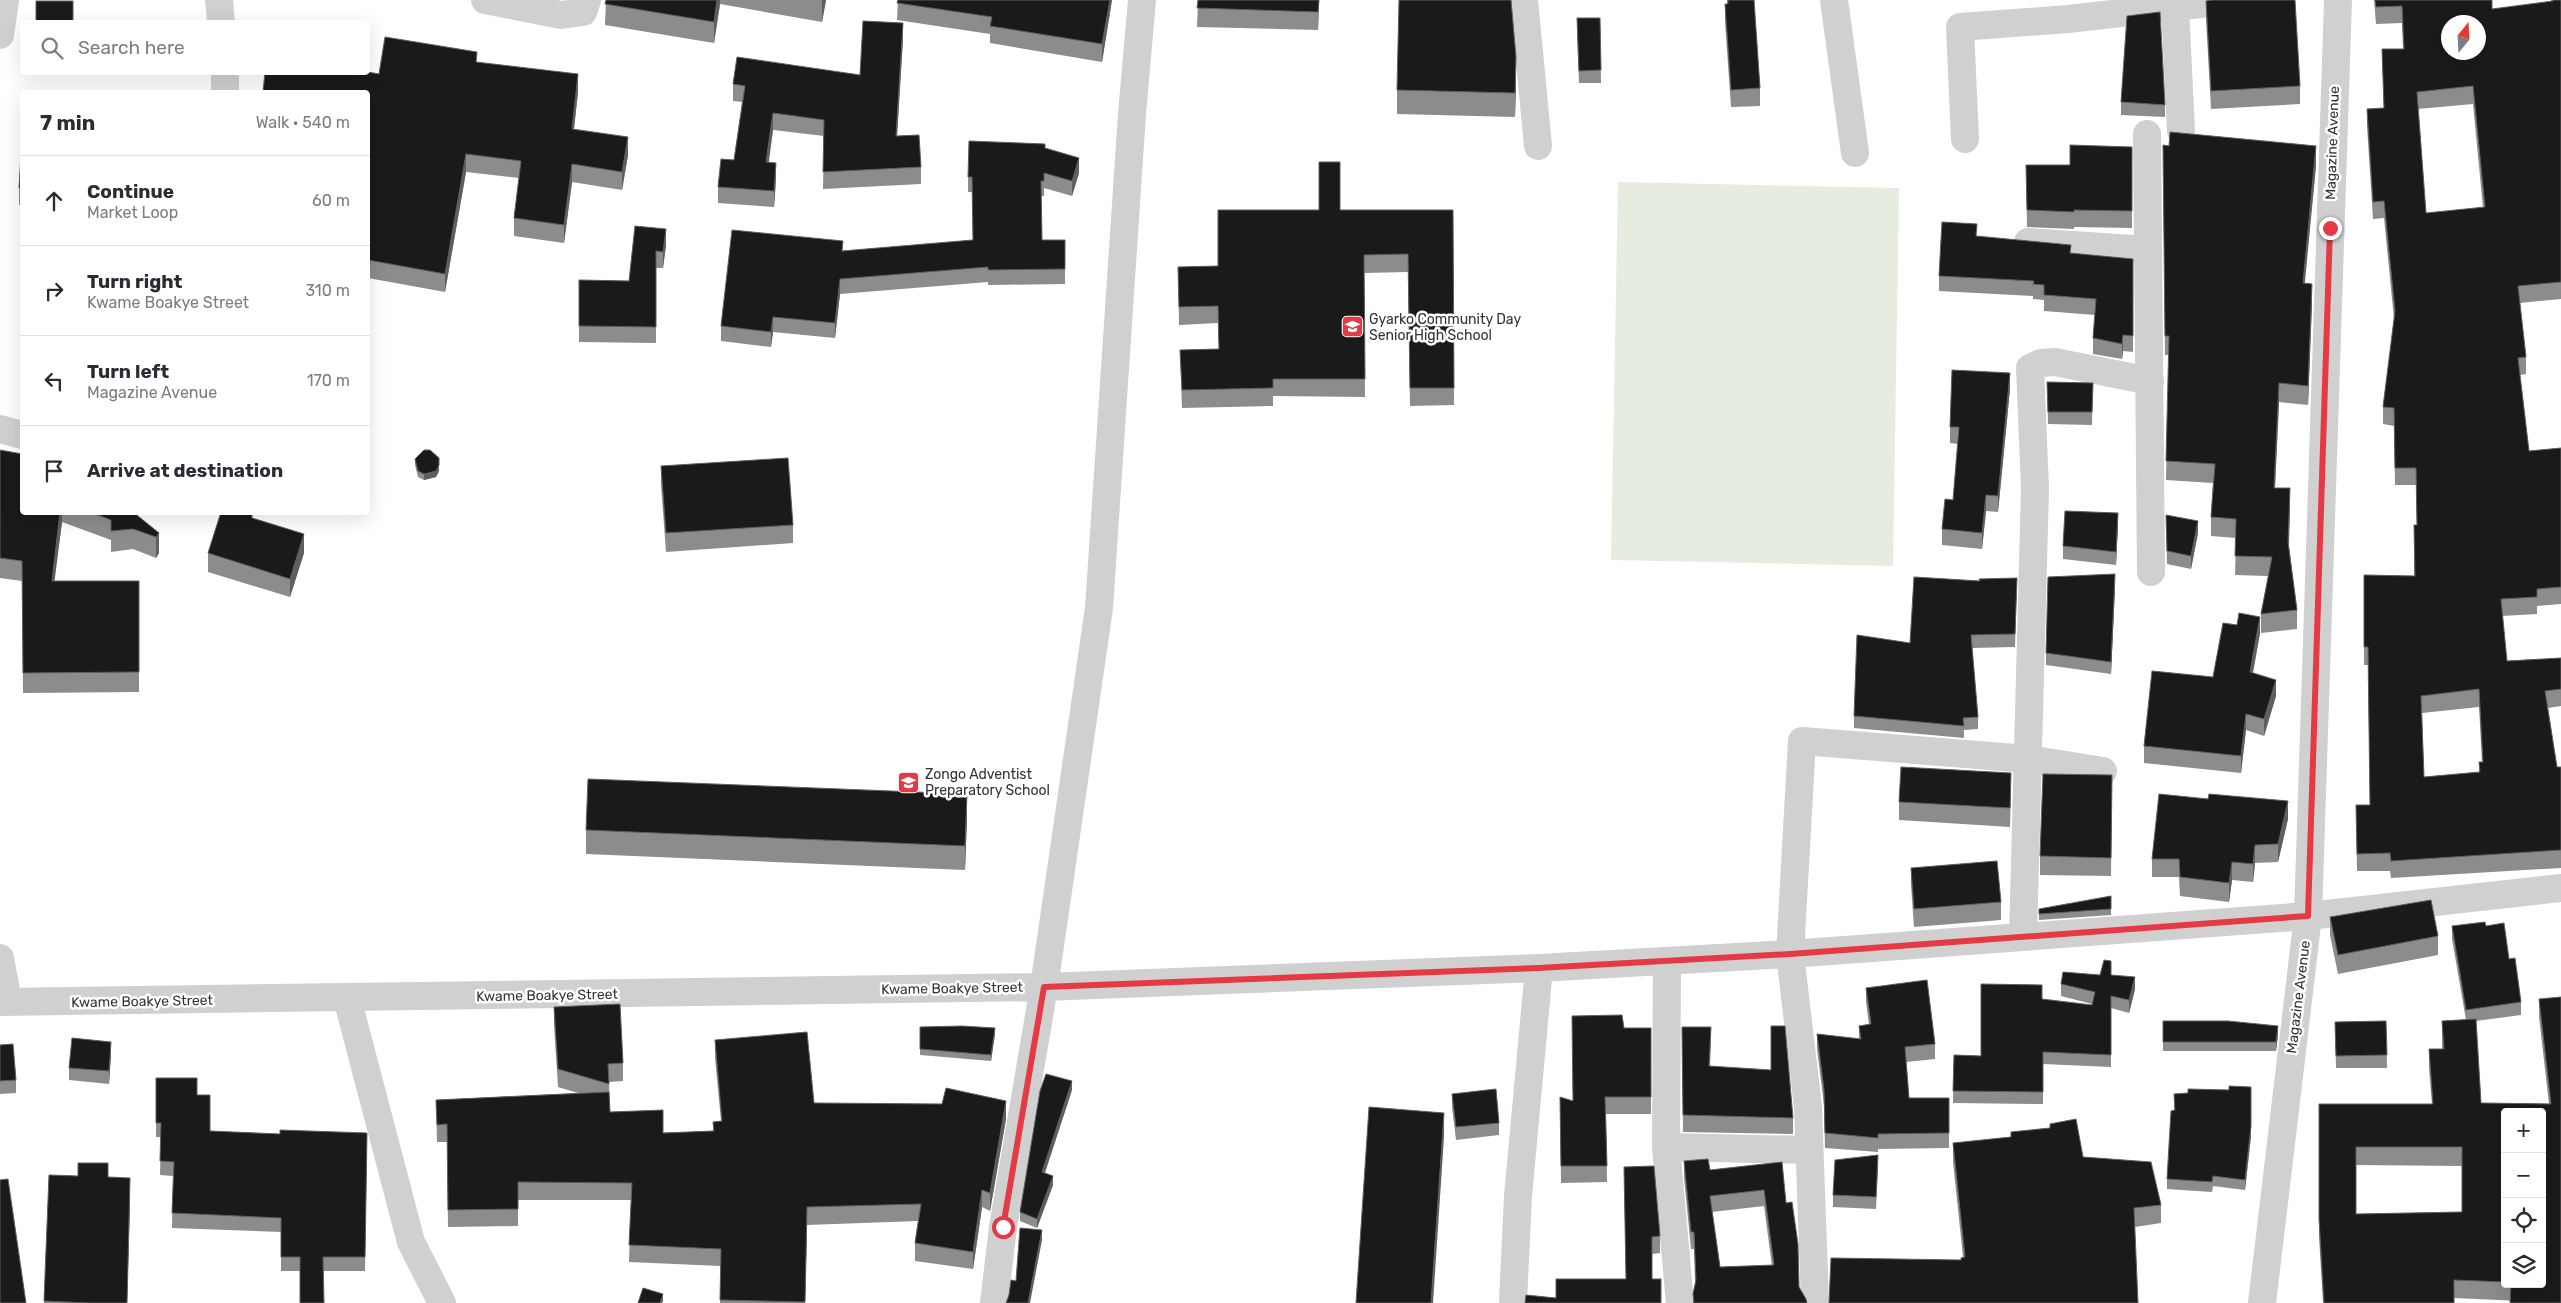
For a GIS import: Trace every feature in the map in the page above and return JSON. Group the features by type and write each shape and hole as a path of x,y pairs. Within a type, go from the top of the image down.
{"street":[{"path":"0,35 5,0"},
{"path":"219,0 221,20"},
{"path":"485,0 561,14 584,12 587,0"},
{"path":"994,1303 1003,1227 1044,987 1099,608 1131,124 1142,0"},
{"path":"1524,0 1538,146"},
{"path":"1834,0 1856,153"},
{"path":"1965,138 1960,27 2068,19 2235,0"},
{"name":"Magazine Avenue","path":"2262,1303 2308,916 2338,0"},
{"path":"2175,7 2181,131"},
{"path":"225,75 225,90"},
{"path":"2147,134 2151,572"},
{"path":"2028,242 2148,250"},
{"path":"2023,937 2035,489 2030,368 2041,363 2055,362 2150,381"},
{"path":"0,429 20,434"},
{"path":"1815,1303 1808,1107 1790,954 1802,741 2028,759 2103,771"},
{"name":"Kwame Boakye Street","path":"4,1002 1044,987 1538,968 1790,954 2308,916 2561,888"},
{"path":"0,958 4,1002"},
{"path":"1667,961 1666,1147 1680,1303"},
{"path":"1513,1301 1518,1196 1538,968"},
{"path":"347,998 410,1242 442,1303"},
{"path":"1666,1147 1809,1150"}],"shaded area":[{"path":"1618,182 1899,188 1893,566 1611,560"}],"building":[{"path":"606,0 717,0 714,22 605,4"},
{"path":"898,0 1110,0 1102,44 990,26 992,17 897,3"},
{"path":"1198,0 1319,0 1318,12 1197,8"},
{"path":"1399,0 1511,0 1516,57 1515,93 1397,90"},
{"path":"1728,0 1754,0 1760,88 1731,90 1725,4 1728,4"},
{"path":"2295,0 2300,86 2211,91 2206,1"},
{"path":"2375,0 2492,0 2492,9 2561,0 2561,282 2518,286 2526,357 2518,358 2529,451 2561,448 2561,587 2537,589 2537,597 2501,599 2507,661 2561,658 2561,689 2545,691 2557,767 2561,767 2561,850 2391,861 2390,853 2357,854 2356,805 2370,805 2368,647 2364,647 2364,575 2415,576 2414,525 2417,525 2416,468 2395,468 2394,408 2383,407 2395,311 2384,201 2373,202 2367,109 2384,108 2382,49 2404,49 2402,6 2376,7","holes":["2473,86 2485,207 2426,213 2417,92","2479,689 2483,762 2479,762 2480,772 2424,777 2421,696"]},
{"path":"36,1 73,1 73,20 36,20"},
{"path":"2160,12 2165,105 2121,102 2127,16"},
{"path":"1577,18 1600,18 1601,70 1579,71"},
{"path":"863,21 903,23 896,136 919,135 921,167 823,172 824,120 773,113 766,162 776,163 774,191 718,187 721,159 734,160 745,86 733,84 737,57 860,75"},
{"path":"385,37 477,52 476,62 578,74 572,129 628,137 622,172 572,164 564,225 514,218 521,161 466,154 445,274 370,260 370,90 263,90 265,75 370,75 370,72 379,74"},
{"path":"2170,132 2316,146 2303,283 2312,284 2308,386 2279,383 2274,488 2290,488 2288,542 2297,610 2261,614 2272,557 2235,556 2236,519 2211,517 2215,464 2166,461 2169,336 2165,336 2163,145 2169,146"},
{"path":"969,141 1045,144 1045,148 1079,158 1072,181 1044,173 1044,181 1041,181 1042,240 1065,240 1065,269 988,270 988,267 840,279 835,323 773,317 771,332 721,326 732,230 843,241 842,251 973,240 972,177 968,177"},
{"path":"2070,145 2132,147 2132,211 2074,210 2074,212 2027,210 2026,165 2070,165"},
{"path":"1319,162 1340,162 1340,210 1453,210 1454,388 1410,388 1408,254 1364,255 1365,379 1273,379 1273,388 1182,390 1180,350 1219,349 1218,306 1179,307 1178,267 1218,266 1218,210 1319,210"},
{"path":"1942,222 1977,224 1976,236 2071,245 2070,253 2133,259 2133,336 2123,335 2122,344 2093,338 2096,299 2044,295 2044,285 2033,284 2034,281 1939,276"},
{"path":"635,226 666,229 663,252 656,251 656,327 579,326 579,280 629,281"},
{"path":"1952,370 2010,373 1998,496 1986,495 1982,533 1942,529 1945,499 1953,500 1959,427 1950,427"},
{"path":"2047,382 2093,383 2092,412 2048,412"},
{"path":"0,450 20,454 20,515 60,515 52,581 139,581 139,672 23,673 22,561 0,558"},
{"path":"424,450 430,450 439,458 439,465 436,471 424,474 418,471 415,459"},
{"path":"788,458 793,525 666,533 661,466"},
{"path":"2065,511 2118,513 2116,552 2063,546"},
{"path":"98,515 137,515 159,533 156,537 133,529 111,531 111,520"},
{"path":"220,515 252,515 252,518 304,534 290,579 208,553"},
{"path":"2166,515 2198,521 2191,556 2167,551"},
{"path":"2115,574 2111,662 2046,653 2048,577"},
{"path":"1914,577 1980,581 1979,579 2017,578 2015,634 1971,635 1978,717 1963,718 1964,726 1854,716 1857,635 1910,643"},
{"path":"2239,613 2260,617 2250,672 2276,680 2264,719 2246,714 2241,756 2144,746 2152,671 2213,677 2223,623 2237,625"},
{"path":"1901,767 2011,773 2010,808 1899,802"},
{"path":"2043,774 2112,775 2111,858 2040,856"},
{"path":"588,779 967,794 965,846 586,830"},
{"path":"2159,794 2208,799 2209,794 2288,801 2278,844 2255,845 2253,864 2232,862 2229,883 2180,877 2179,859 2152,859"},
{"path":"1997,861 2001,902 1914,909 1911,868"},
{"path":"2111,896 2111,909 2039,914 2039,909"},
{"path":"2431,900 2438,936 2338,955 2330,917"},
{"path":"2485,922 2486,926 2504,923 2509,959 2515,958 2521,1002 2466,1010 2452,926"},
{"path":"2104,960 2111,961 2111,975 2135,977 2129,1000 2111,996 2111,1055 2043,1052 2043,1092 1953,1091 1954,1055 1981,1056 1981,984 2042,985 2042,999 2092,1005 2095,992 2061,984 2063,972 2100,975"},
{"path":"1927,980 1935,1044 1905,1047 1909,1098 1949,1098 1949,1133 1878,1134 1878,1138 1825,1133 1824,1090 1817,1034 1861,1039 1859,1026 1871,1024 1866,988"},
{"path":"2561,997 2561,1303 2510,1303 2511,1288 2546,1288 2546,1108 2501,1108 2501,1282 2454,1280 2454,1303 2324,1303 2319,1219 2319,1104 2433,1104 2429,1049 2444,1049 2442,1021 2476,1019 2481,1103 2551,1104 2539,999","holes":["2356,1147 2462,1147 2462,1212 2356,1214"]},
{"path":"620,1004 623,1063 608,1064 609,1084 558,1069 554,1007"},
{"path":"1622,1015 1624,1028 1651,1028 1651,1097 1605,1097 1607,1166 1561,1166 1560,1097 1573,1101 1572,1016"},
{"path":"2163,1021 2228,1021 2278,1026 2276,1042 2163,1042"},
{"path":"2386,1021 2387,1055 2336,1056 2335,1022"},
{"path":"962,1026 995,1028 991,1055 920,1049 920,1027"},
{"path":"1771,1026 1785,1026 1793,1118 1683,1115 1682,1027 1711,1027 1709,1066 1771,1070"},
{"path":"807,1032 814,1103 942,1104 946,1088 1006,1101 990,1193 982,1190 973,1252 915,1243 921,1204 807,1207 805,1302 720,1300 721,1249 629,1245 632,1183 518,1182 518,1209 448,1210 447,1124 437,1125 436,1100 609,1092 610,1112 663,1110 663,1133 714,1131 713,1122 722,1121 715,1040"},
{"path":"72,1038 111,1042 109,1071 69,1068"},
{"path":"13,1044 16,1080 0,1081 0,1045"},
{"path":"1046,1074 1072,1081 1042,1172 1053,1176 1037,1219 1020,1212 1040,1091"},
{"path":"156,1078 197,1078 197,1095 210,1095 210,1131 280,1134 280,1130 367,1133 365,1257 323,1257 324,1303 300,1303 300,1257 281,1257 281,1218 172,1213 174,1162 160,1161 161,1123 156,1123"},
{"path":"2229,1086 2251,1087 2251,1126 2245,1180 2213,1176 2212,1182 2167,1179 2171,1111 2175,1110 2174,1094 2188,1093 2188,1089 2229,1090"},
{"path":"1496,1089 1499,1123 1456,1127 1452,1094"},
{"path":"1369,1107 1444,1113 1431,1303 1356,1303"},
{"path":"2076,1119 2083,1157 2151,1162 2161,1205 2134,1208 2138,1303 1829,1303 1831,1258 1961,1260 1961,1258 1965,1257 1953,1143 2011,1137 2011,1132 2050,1128 2050,1124"},
{"path":"1878,1155 1876,1197 1833,1195 1835,1160"},
{"path":"1708,1159 1710,1170 1782,1162 1786,1203 1792,1202 1798,1244 1799,1287 1807,1303 1694,1303 1693,1294 1696,1280 1694,1232 1691,1232 1684,1161","holes":["1764,1190 1774,1265 1720,1267 1710,1196"]},
{"path":"78,1163 108,1163 108,1177 130,1178 127,1303 44,1301 49,1175 78,1176"},
{"path":"1654,1166 1660,1236 1652,1237 1652,1279 1661,1279 1661,1303 1525,1303 1526,1295 1556,1298 1556,1279 1626,1279 1624,1167"},
{"path":"8,1179 26,1303 0,1303 0,1180"},
{"path":"1020,1228 1042,1230 1028,1303 1006,1303 1011,1280 1016,1281"},
{"path":"643,1288 663,1294 660,1303 638,1303"}],"place":[{"name":"Gyarko Community Day Senior High School","path":"1353,327"},
{"name":"Zongo Adventist Preparatory School","path":"909,782"}],"route":[{"path":"1003,1227 1044,987 1538,968 1790,954 2308,916 2330,228"}]}
